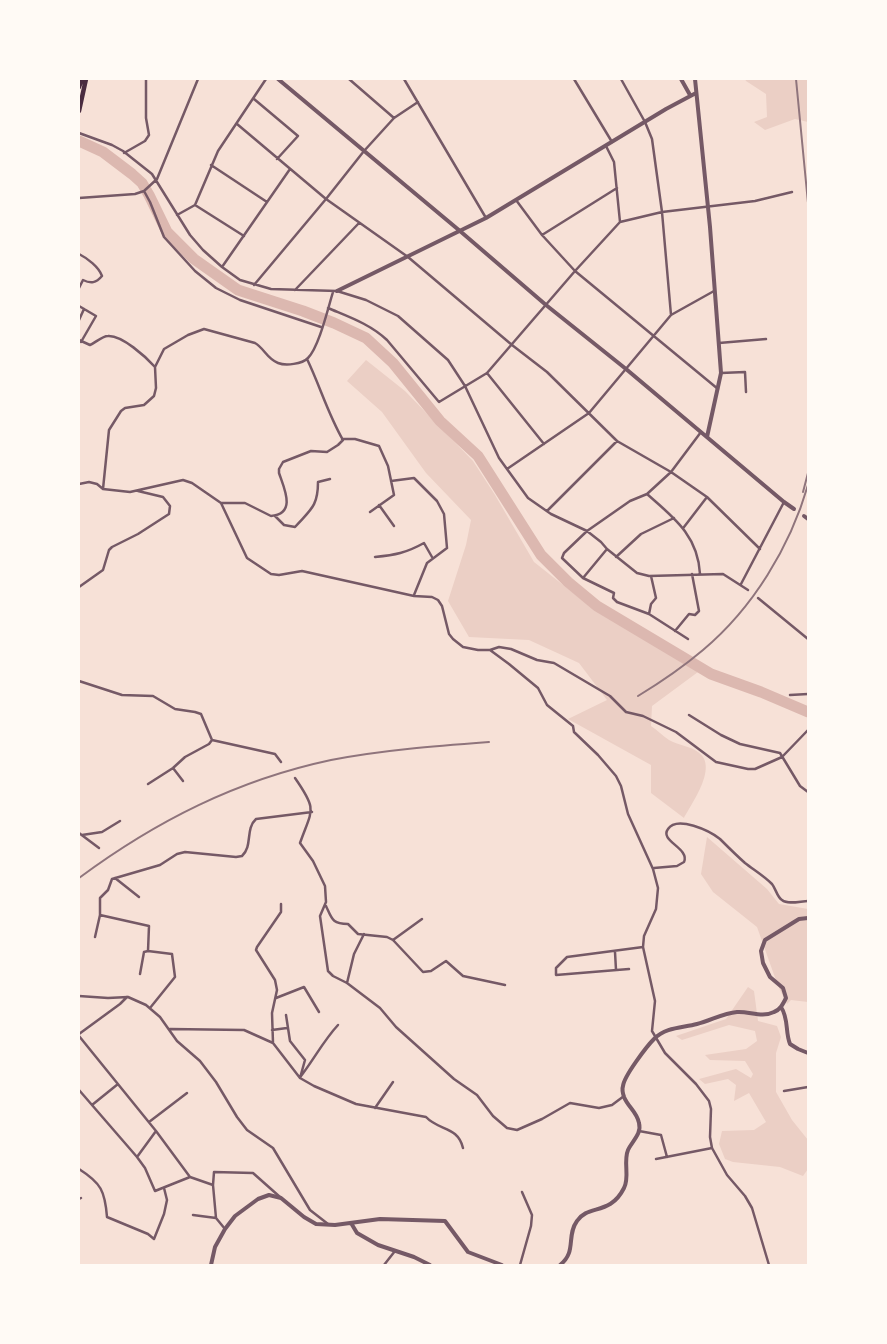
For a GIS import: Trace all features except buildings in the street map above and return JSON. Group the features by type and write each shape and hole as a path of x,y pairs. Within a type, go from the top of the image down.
{"highway":[{"path":"79,87 84,79"},
{"path":"79,111 84,95 84,79"}],"street":[{"path":"124,153 145,141 150,135 146,118 146,79"},
{"path":"79,198 135,194 144,191 157,179 198,79"},
{"path":"177,215 195,205 218,151 266,79"},
{"path":"278,79 546,305 794,509"},
{"path":"349,79 394,118"},
{"path":"404,79 486,218"},
{"path":"574,79 612,142"},
{"path":"621,79 645,122 652,140 662,212 671,315"},
{"path":"681,79 690,95"},
{"path":"695,79 714,266 714,291 722,373 707,437"},
{"path":"102,489 109,430 121,411 125,408 144,405 154,396 156,383 155,367 161,354 168,346 188,334 204,329 259,345 270,359 277,363 290,364 307,359 315,347 335,291 486,218 696,93"},
{"path":"254,99 298,136 278,158"},
{"path":"254,285 364,151 394,118 418,102"},
{"path":"237,124 326,199 408,257 512,345 547,372 617,441 671,472 707,497 760,549"},
{"path":"79,134 112,145 157,179 177,215 202,250 222,268 240,280 271,289 335,291 366,300 398,316 448,360 465,386 500,458 528,498 547,511 587,531 637,573 651,576 723,574 748,590"},
{"path":"606,146 614,162 620,222"},
{"path":"211,166 267,202"},
{"path":"222,268 290,169"},
{"path":"542,235 617,188"},
{"path":"144,191 164,238 195,271 216,288 240,300 322,327"},
{"path":"328,310 370,325 378,331 439,402 487,373 620,222 662,212 755,201 792,192"},
{"path":"516,200 542,235 576,271 719,389"},
{"path":"195,205 244,236"},
{"path":"295,290 359,223"},
{"path":"79,254 101,272 102,276 95,282 89,283 83,280 79,288"},
{"path":"508,469 589,413 671,315 714,291"},
{"path":"79,306 96,316 80,341 90,345 106,336 116,337 145,356 155,367"},
{"path":"79,320 84,309"},
{"path":"719,343 766,339"},
{"path":"307,359 342,439"},
{"path":"722,373 745,372 746,392"},
{"path":"487,373 544,444"},
{"path":"688,640 649,614 617,602 613,598 614,593 583,578 562,558 564,553 587,531 630,502 647,494 671,472 701,432"},
{"path":"342,439 355,439 379,446 388,466 394,495 370,512"},
{"path":"275,516 284,510 287,501 279,473 282,462 311,451 327,452 338,445 342,439"},
{"path":"547,511 617,441"},
{"path":"392,481 414,478 437,501 444,514 447,548 427,563 414,596"},
{"path":"221,503 241,502 267,515 275,516 284,525 295,527 315,504 318,497 318,482 330,479"},
{"path":"79,484 90,482 97,484 102,489 121,492 136,491 184,480 192,483 221,503 247,558 271,574 302,571 414,596 432,597 438,600 442,606 449,634 457,643 469,649 512,648 537,660 554,663 610,696 626,712 643,716 676,732 716,762 755,769 782,757 808,730"},
{"path":"79,587 101,572 112,547 138,534 169,514 170,506 163,497 136,491"},
{"path":"647,494 684,528 699,560 700,574"},
{"path":"684,528 707,497"},
{"path":"740,584 784,502"},
{"path":"379,505 394,526"},
{"path":"616,557 641,534 674,518"},
{"path":"375,556 405,553 424,543 432,558"},
{"path":"583,578 607,549"},
{"path":"675,631 689,614 694,615 699,611 692,574"},
{"path":"649,614 650,604 656,598 651,576"},
{"path":"758,598 808,639"},
{"path":"490,650 538,688 547,705 573,726 574,732 616,776 621,786 628,814 653,868 658,888 656,909 644,936 643,947 656,1001 652,1028 655,1038 665,1053 696,1084 709,1101 712,1148 727,1175 752,1208 769,1265"},
{"path":"79,681 122,695 153,696 175,709 200,714 212,740"},
{"path":"790,695 808,694"},
{"path":"689,716 740,744 780,753 800,786 808,792"},
{"path":"212,740 275,754 281,762"},
{"path":"148,784 173,768 185,757 209,744 212,740"},
{"path":"173,768 183,781"},
{"path":"295,778 308,798 312,812 300,843 313,860 325,886 325,904 320,916 326,967 333,976 380,1008 396,1027 454,1079 477,1095 493,1116 507,1128 516,1130 542,1119 570,1103 599,1108 612,1105 624,1096"},
{"path":"95,937 100,915 100,898 108,890 112,879 160,865 177,854 185,852 242,856 247,849 250,826 256,819 312,812"},
{"path":"80,834 102,832 120,821"},
{"path":"653,868 677,866 684,862 684,854 667,838 666,833 668,828 674,824 688,824 719,838 731,851 773,886 781,900 785,902 808,901"},
{"path":"80,834 99,848"},
{"path":"115,878 139,897"},
{"path":"273,1042 272,1013 277,990 275,980 256,950 281,912 281,904"},
{"path":"325,904 332,920 339,924 348,924 358,934 386,937 393,940 423,972 431,970 446,961 463,976 505,985"},
{"path":"100,915 149,926 148,951"},
{"path":"560,1265 567,1260 571,1249 572,1231 577,1220 587,1213 606,1208 617,1200 626,1185 625,1164 628,1151 640,1126 637,1116 624,1096 622,1086 630,1072 655,1038 678,1027 695,1025 737,1012 762,1015 774,1013 781,1007 786,998 783,988 770,977 763,963 761,951 765,940 799,919 808,918"},
{"path":"393,940 422,919"},
{"path":"347,984 354,954 364,934"},
{"path":"629,969 556,975 556,968 567,957 643,947"},
{"path":"615,951 616,970"},
{"path":"140,974 144,952 172,954 175,977 150,1008"},
{"path":"276,998 304,987 319,1012"},
{"path":"79,996 128,997 150,1008 160,1017 177,1041 200,1061 247,1130 273,1148 310,1210 330,1224"},
{"path":"128,997 79,1035 149,1122 190,1177 213,1185"},
{"path":"781,1007 787,1021 790,1044 798,1050 808,1053"},
{"path":"286,1015 290,1041 305,1060 300,1078"},
{"path":"300,1078 320,1051 328,1036 338,1025"},
{"path":"272,1030 287,1028"},
{"path":"170,1029 244,1030 273,1042 300,1078 314,1086 356,1104 426,1117 461,1138 463,1148"},
{"path":"374,1108 393,1082"},
{"path":"91,1105 118,1084"},
{"path":"784,1091 808,1086"},
{"path":"79,1090 137,1157 145,1168 155,1190 190,1177"},
{"path":"149,1122 187,1093"},
{"path":"137,1157 156,1131"},
{"path":"639,1131 661,1135 667,1157"},
{"path":"656,1159 712,1148"},
{"path":"79,1169 93,1178 102,1187 106,1200 107,1217 148,1234 154,1239 164,1214 167,1200 164,1188"},
{"path":"225,1229 216,1218 213,1185 214,1172 252,1173 304,1217 316,1224 351,1223 380,1219 445,1221 468,1252 502,1265"},
{"path":"520,1265 532,1226 532,1215 522,1192"},
{"path":"211,1265 215,1247 235,1216 258,1199 269,1195 281,1198"},
{"path":"193,1215 216,1218"},
{"path":"351,1223 357,1233 378,1245 396,1250 430,1265"},
{"path":"384,1265 396,1250"}],"shaded area":[{"path":"745,79 808,79 808,122 795,119 765,130 754,122 767,117 766,94"},
{"path":"366,360 405,391 473,461 534,562 591,607 698,672 652,706 651,726 669,740 695,750 704,758 706,766 702,785 684,818 651,793 651,765 568,719 607,700 579,663 529,640 469,637 448,601 466,545 471,520 426,473 382,412 347,381"},
{"path":"707,837 767,889 779,904 808,909 808,1002 791,1000 787,1004 778,986 757,927 713,892 701,874"},
{"path":"748,987 754,991 758,1021 777,1026 781,1037 776,1053 776,1092 792,1120 808,1140 808,1169 803,1176 780,1167 733,1162 725,1159 719,1144 722,1131 754,1130 766,1122 749,1093 734,1101 736,1085 728,1079 705,1084 699,1079 736,1069 751,1078 753,1074 745,1061 710,1060 705,1055 746,1049 757,1041 755,1031 729,1025 682,1040 676,1036 726,1019"}],"waterway":[{"path":"79,141 103,152 142,183 167,232 194,259 238,290 303,311 366,338 393,363 440,421 478,456 541,555 568,582 597,606 711,674 808,712"}],"railway":[{"path":"796,79 808,203"},
{"path":"803,492 808,473"},
{"path":"638,696 672,674 695,656 738,615 768,575 780,553 791,531 808,485"},
{"path":"79,878 138,838 199,805 230,791 296,768 370,754 489,742"}]}
